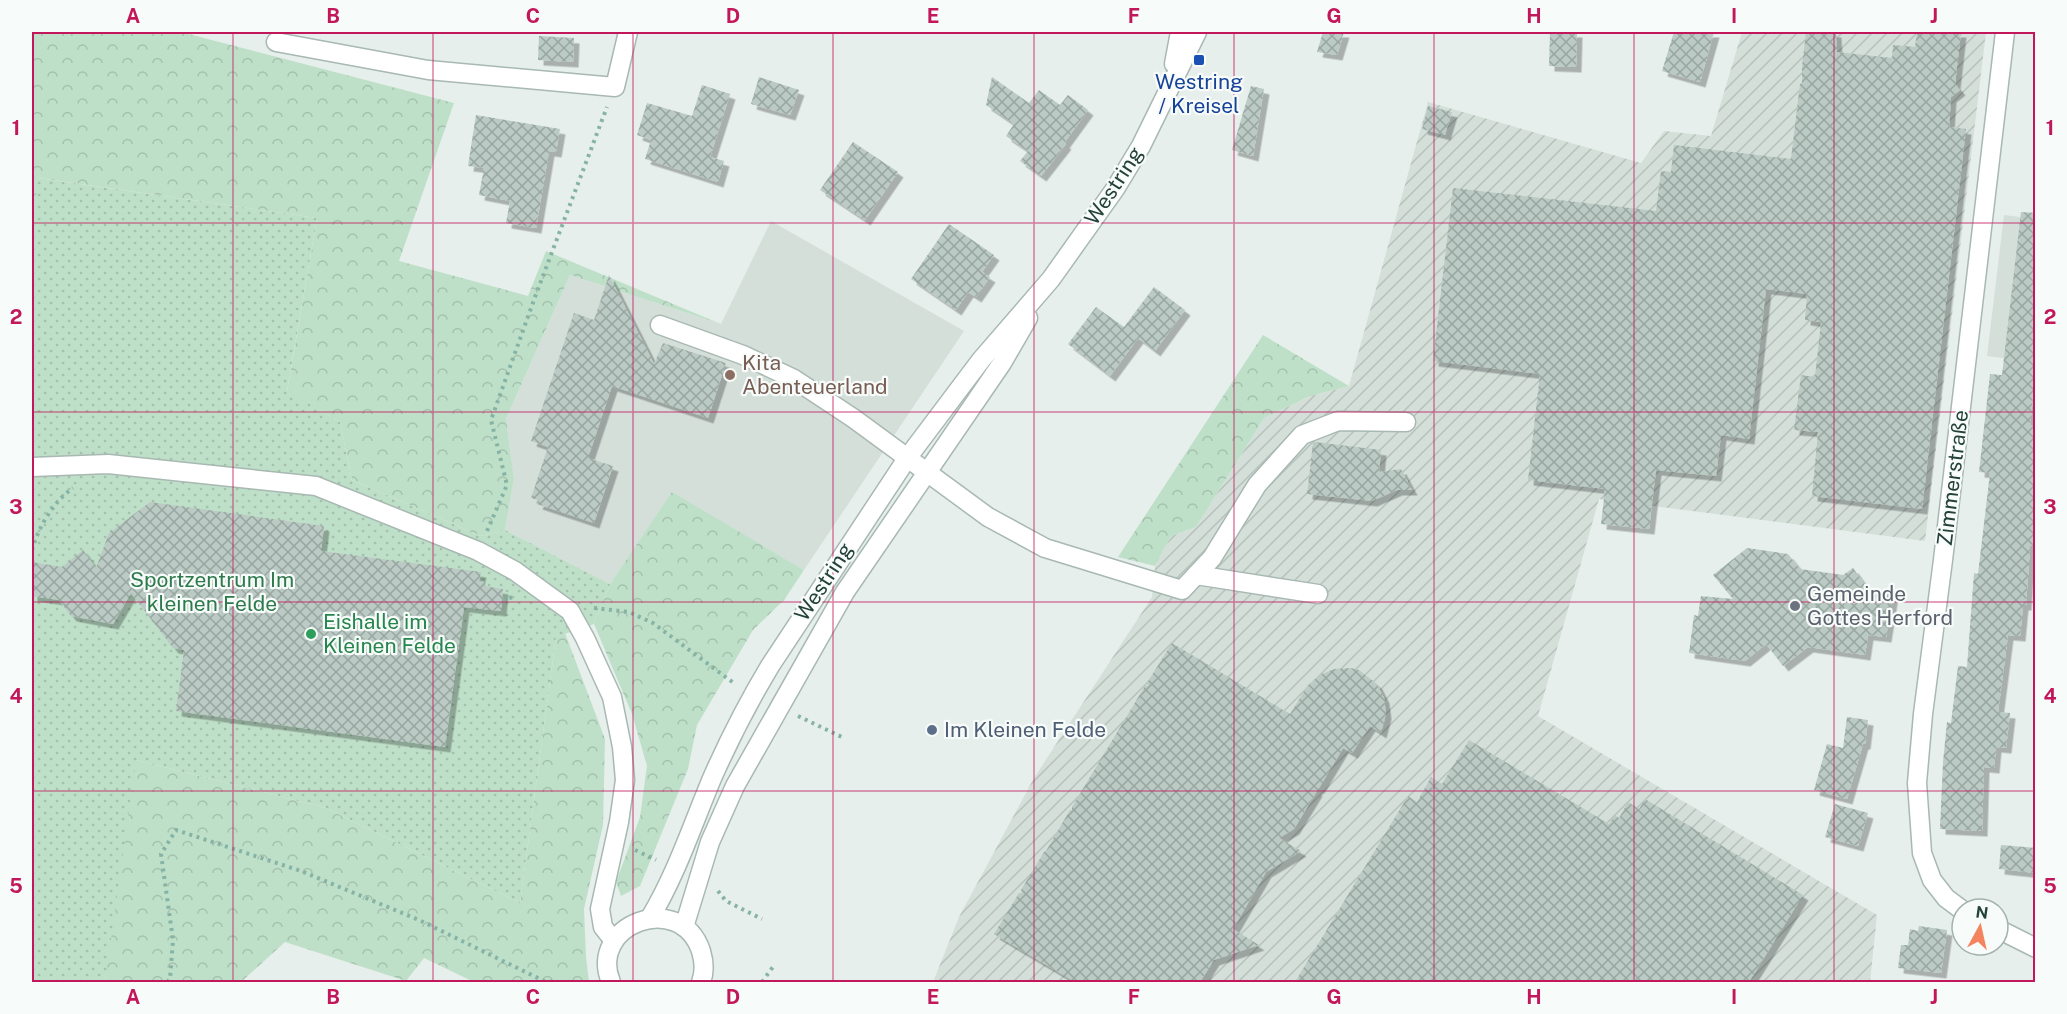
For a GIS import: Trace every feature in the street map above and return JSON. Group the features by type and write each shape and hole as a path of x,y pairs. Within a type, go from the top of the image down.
{"street":[{"path":"276,42 428,70 615,87 628,32"},
{"name":"Westring","path":"1169,89 1180,32"},
{"name":"Westring","path":"684,927 710,842 735,786 845,592 1002,363 1051,279 1115,189 1141,146 1197,32"},
{"name":"Zimmerstraße","path":"1950,901 1932,879 1926,862 1920,837 1917,783 1923,714 2005,32"},
{"name":"Westring","path":"650,918 664,895 714,774 753,694 826,579 908,457 981,360 1051,279"},
{"path":"660,325 743,355 794,379 908,457 988,517 1045,548 1182,590 1212,558 1257,485 1302,435 1338,421 1406,422"},
{"path":"32,467 108,464 316,486 478,551 515,571 570,611 612,697 622,747 625,780 619,822 600,909 603,927 614,941"},
{"path":"1196,575 1318,594"},
{"path":"611,982 608,976 608,957 614,941 630,925 650,918 670,920 684,927 697,941 704,961 705,981"},
{"path":"2010,934 2036,948"}],"path":[{"path":"478,551 507,485 491,420 615,87"},
{"path":"32,550 35,538 50,513 66,493 75,487"},
{"path":"570,611 595,608 629,612 653,623 727,679 753,694"},
{"path":"780,707 844,738"},
{"path":"167,982 170,979 173,940 161,854 176,830 301,871 419,921 544,981 557,982"},
{"path":"762,982 775,964"}],"shaded area":[{"path":"1742,32 1986,32 1925,541 1599,499 1538,716 1877,915 1870,982 933,982 959,917 1034,778 1152,597 1155,566 1171,536 1196,527 1264,418 1310,396 1349,386 1428,102 1641,163 1664,131 1711,136"},
{"path":"2004,215 2035,219 2035,362 1987,356"},
{"name":"Kita Abenteuerland","path":"771,221 964,331 804,570 672,493 610,584 505,530 514,479 506,419 570,275 721,324"}],"green space":[{"path":"32,32 181,32 454,103 399,261 528,296 546,251 721,324 570,275 506,419 514,479 505,530 481,536 352,480 340,422 287,392 317,218 39,178 32,233"},
{"name":"Sportzentrum Im kleinen Felde","path":"38,178 317,218 287,391 340,422 352,480 481,536 505,530 610,584 594,624 556,637 520,903 326,808 136,760 105,982 32,982 32,233"},
{"path":"1263,335 1349,386 1310,396 1264,418 1196,527 1171,536 1155,566 1118,557"},
{"path":"672,492 804,570 784,600 753,630 697,725 688,769 640,886 621,896 616,882 640,817 647,766 632,714 594,624 610,584"},
{"path":"565,633 605,739 603,825 584,909 589,982 474,982 424,958 406,981 285,942 241,982 105,982 106,975 32,720 136,760 326,808 520,903 556,637"}],"building":[{"path":"1323,32 1344,32 1337,55 1317,52"},
{"path":"1550,32 1577,32 1576,67 1549,66"},
{"path":"1674,32 1714,32 1700,82 1662,71"},
{"path":"1806,32 1836,32 1837,52 1892,58 1893,45 1915,47 1917,32 1961,32 1955,84 1960,90 1951,97 1949,127 1966,129 1922,509 1812,496 1818,432 1794,430 1801,375 1815,377 1821,322 1805,320 1807,294 1766,289 1749,439 1721,435 1716,476 1656,470 1649,529 1601,524 1605,489 1528,480 1540,374 1433,361 1453,188 1656,211 1661,171 1671,172 1674,145 1791,159 1800,84 1802,83"},
{"path":"539,36 574,38 573,62 538,60"},
{"path":"759,77 799,90 790,115 751,104"},
{"path":"992,77 1029,103 1039,90 1060,105 1068,95 1088,110 1064,143 1066,144 1041,176 1020,161 1028,151 1006,136 1014,124 986,105"},
{"path":"702,85 730,94 710,157 724,161 718,182 645,159 651,140 637,135 647,103 692,116"},
{"path":"1251,86 1264,89 1253,156 1232,150"},
{"path":"1428,106 1452,112 1445,135 1422,129"},
{"path":"476,115 560,129 556,152 549,151 536,228 506,223 510,201 479,195 484,168 468,166"},
{"path":"853,142 898,172 865,220 820,190"},
{"path":"2021,212 2036,213 2036,369 2030,425 2036,425 2036,531 2034,546 2030,546 2026,605 2023,605 2020,636 2008,635 1998,712 2010,713 2006,748 1996,747 1994,768 1984,767 1982,831 1940,829 1947,722 1951,723 1958,666 1967,667 1974,573 1978,574 1990,473 1979,472 1990,374 2002,375"},
{"path":"949,224 994,255 982,272 990,277 976,297 968,292 956,310 911,279"},
{"path":"609,275 654,364 663,343 726,363 708,418 612,386 588,458 613,466 594,523 537,504 539,500 531,498 548,447 531,441 574,313 594,320"},
{"path":"1154,287 1185,310 1155,351 1138,338 1110,376 1068,344 1096,307 1124,327"},
{"path":"1313,443 1381,450 1379,472 1401,469 1412,490 1397,490 1372,501 1307,494"},
{"name":"Eishalle im Kleinen Felde","path":"150,502 324,526 321,551 481,572 479,581 484,582 483,586 503,589 501,611 464,607 445,747 176,711 184,650 173,648 131,593 113,624 71,616 59,600 32,596 32,562 62,567 83,550 96,568 109,533"},
{"name":"Gemeinde Gottes Herford","path":"1747,548 1788,554 1800,569 1843,575 1853,568 1868,589 1893,593 1886,637 1868,635 1865,655 1808,647 1783,666 1766,644 1745,661 1689,653 1694,615 1698,616 1701,596 1733,599 1713,575"},
{"path":"1172,643 1290,714 1308,685 1320,675 1334,669 1359,670 1377,684 1384,698 1386,714 1381,733 1370,726 1352,753 1343,748 1319,788 1316,789 1317,791 1294,829 1279,838 1301,851 1266,872 1233,929 1259,945 1214,960 1200,982 1075,982 994,934 1019,893 1022,893 1021,890 1072,810 1145,686 1148,686 1147,683"},
{"path":"1847,717 1868,720 1865,744 1863,744 1847,799 1814,790 1827,744 1843,748"},
{"path":"1469,740 1609,824 1615,815 1619,818 1628,802 1639,809 1645,799 1803,895 1749,982 1295,982 1408,796 1417,802 1431,777 1442,784"},
{"path":"1835,804 1868,813 1858,846 1825,837"},
{"path":"2001,845 2036,848 2036,873 1999,869"},
{"path":"1919,926 1947,930 1941,973 1898,968 1901,945 1908,945 1910,929 1918,931"}],"place":[{"name":"Westring / Kreisel","path":"1199,60"},
{"name":"Kita Abenteuerland","path":"730,375"},
{"name":"Gemeinde Gottes Herford","path":"1795,606"},
{"name":"Eishalle im Kleinen Felde","path":"311,634"},
{"name":"Im Kleinen Felde","path":"932,730"}]}
